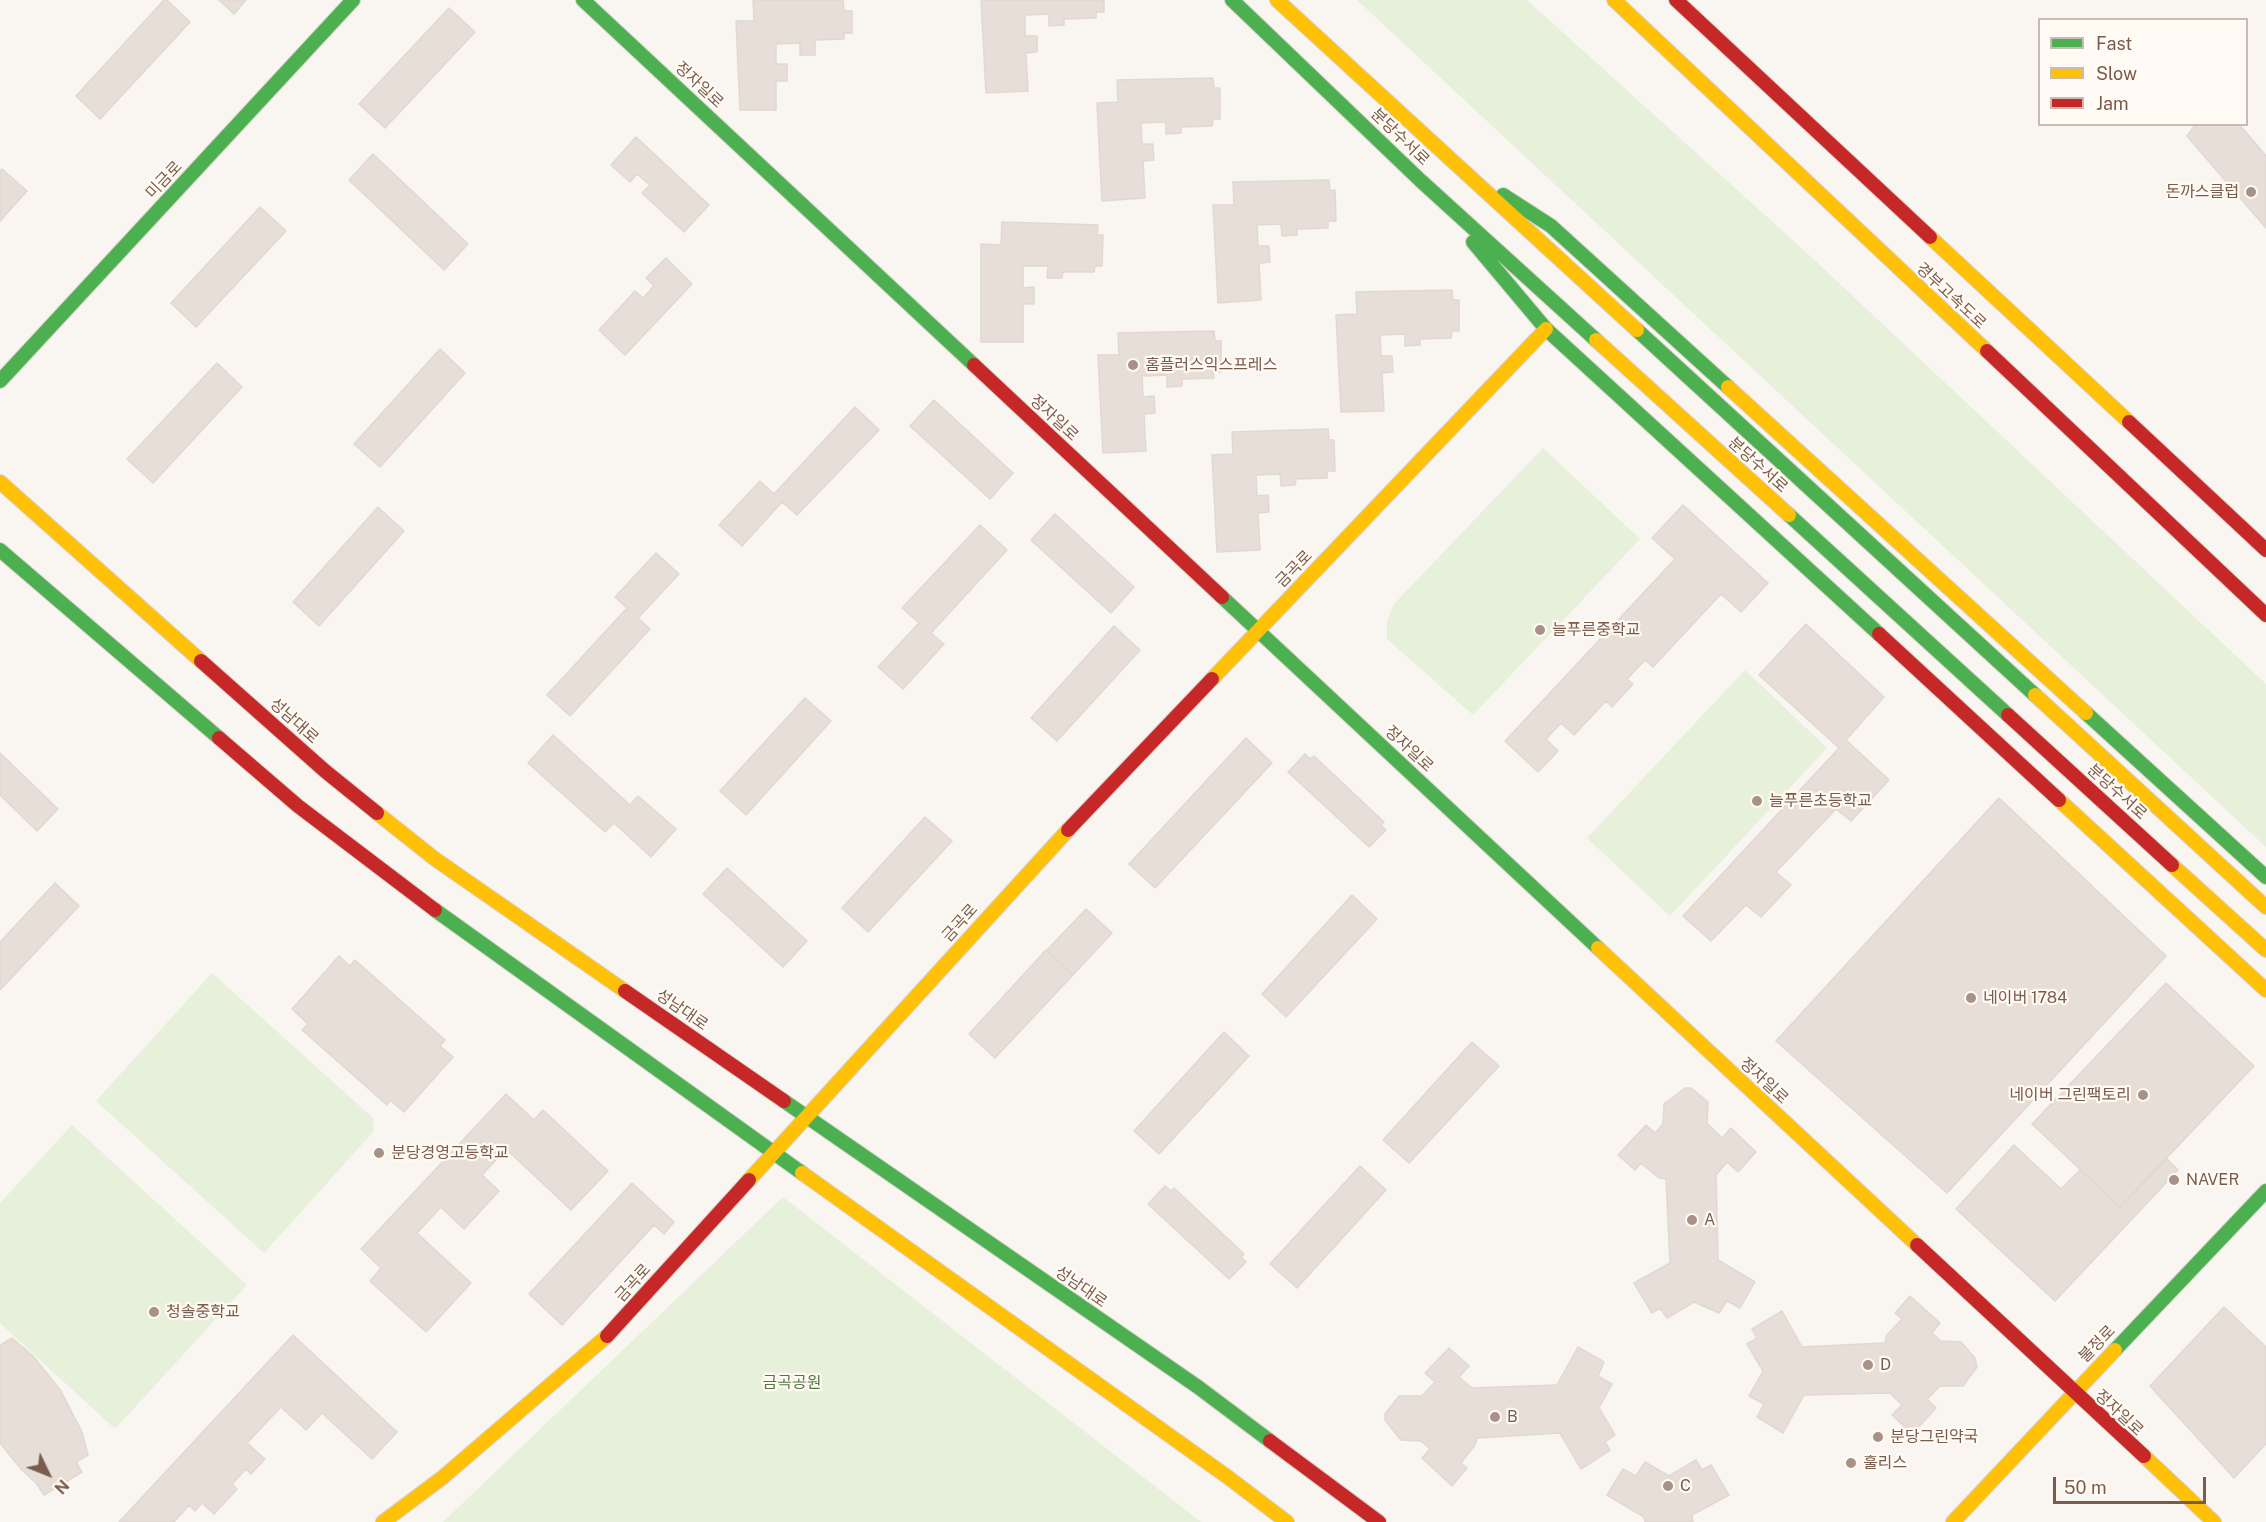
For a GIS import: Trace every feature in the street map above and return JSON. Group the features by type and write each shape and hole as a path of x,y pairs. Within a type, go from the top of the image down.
{"main road":[{"name":"미금로","path":"0,381 352,0"},
{"name":"정자일로","path":"583,0 1257,632 2214,1522"},
{"name":"분당수서로","path":"1232,0 1421,181 2266,950"},
{"name":"분당수서로","path":"1277,0 2266,907"},
{"name":"경부고속도로","path":"1614,0 2266,615"},
{"name":"경부고속도로","path":"1676,0 2266,550"},
{"path":"1457,165 1551,226 2266,877"},
{"path":"1421,181 1546,329 2266,990"},
{"name":"금곡로","path":"383,1522 442,1478 605,1339 1061,837 1546,329"},
{"name":"성남대로","path":"0,482 325,771 435,859 1217,1401 1379,1522"},
{"path":"0,550 298,806 419,899 1229,1478 1287,1522"},
{"name":"불정로","path":"1953,1522 2266,1191"}],"green space":[{"path":"1357,0 1527,0 1808,254 2266,684 2266,847"},
{"path":"1543,448 1640,539 1473,715 1387,639 1387,621 1394,604"},
{"path":"1745,670 1827,748 1670,916 1587,838"},
{"path":"212,973 373,1118 374,1131 264,1253 96,1101"},
{"path":"72,1125 247,1285 115,1429 0,1323 0,1203"},
{"name":"금곡공원","path":"783,1197 1201,1522 443,1522"}],"building":[{"path":"164,0 167,0 190,22 100,119 76,96"},
{"path":"219,0 246,0 234,14"},
{"path":"753,0 843,0 844,11 852,11 852,33 844,33 844,39 815,40 815,55 800,55 800,43 776,44 776,64 787,64 787,81 776,81 776,110 740,110 736,21 754,21"},
{"path":"981,0 1104,0 1104,12 1096,12 1096,18 1064,19 1064,25 1049,26 1049,14 1025,15 1025,36 1037,36 1037,52 1026,53 1028,91 986,93"},
{"path":"449,8 475,32 385,128 359,104"},
{"path":"1213,78 1214,88 1220,88 1220,119 1213,119 1212,126 1181,127 1181,133 1166,134 1166,122 1141,123 1142,144 1153,144 1154,160 1143,161 1145,198 1102,201 1097,103 1118,102 1117,80"},
{"name":"돈까스클럽","path":"2194,126 2241,126 2266,156 2266,228 2187,136"},
{"path":"636,137 709,205 684,232 642,193 650,185 637,174 630,182 611,165"},
{"path":"373,154 468,244 444,270 349,180"},
{"path":"2,169 27,191 0,221 0,171"},
{"path":"1329,180 1330,191 1335,190 1336,221 1328,221 1328,228 1297,229 1297,235 1282,236 1281,224 1257,225 1258,246 1269,246 1270,262 1259,263 1261,300 1218,303 1213,205 1234,205 1233,182"},
{"path":"260,207 286,231 196,327 171,303"},
{"path":"1002,222 1098,225 1097,235 1103,235 1102,266 1095,266 1094,272 1063,272 1062,278 1047,278 1048,266 1023,266 1023,288 1034,287 1034,304 1023,304 1023,342 981,342 981,244 1001,245"},
{"path":"666,258 692,284 625,355 599,330 635,291 643,298 654,286 646,278"},
{"path":"1452,290 1453,300 1459,300 1459,331 1452,331 1451,338 1420,339 1420,345 1405,346 1405,334 1380,335 1381,356 1392,356 1393,372 1382,373 1384,411 1341,412 1336,315 1357,314 1356,292"},
{"path":"1214,331 1215,341 1221,341 1221,372 1213,372 1214,378 1182,379 1182,386 1167,387 1167,375 1142,376 1143,397 1154,396 1155,413 1144,414 1146,451 1103,453 1098,355 1119,355 1118,333"},
{"path":"440,349 465,373 380,467 354,444"},
{"path":"217,363 242,387 153,483 127,459"},
{"path":"934,400 1013,473 990,499 910,426"},
{"path":"855,407 879,430 797,515 782,502 742,546 719,525 760,481 774,494"},
{"path":"1328,429 1329,440 1334,440 1335,471 1327,471 1327,478 1296,479 1295,485 1281,486 1280,474 1256,475 1257,496 1268,495 1269,512 1258,513 1260,550 1217,552 1212,455 1233,454 1232,432"},
{"path":"1683,505 1768,583 1741,612 1721,594 1653,667 1645,660 1627,679 1633,684 1612,707 1606,701 1574,735 1561,723 1546,739 1558,751 1538,772 1505,741 1675,559 1652,538"},
{"path":"378,507 404,531 319,626 293,602"},
{"path":"1055,514 1134,587 1111,613 1031,540"},
{"path":"980,525 1007,550 931,633 944,644 903,689 878,667 919,623 902,608"},
{"path":"656,553 679,574 638,618 650,629 570,716 547,695 627,608 615,597"},
{"path":"1806,624 1884,697 1846,740 1889,780 1851,821 1836,809 1776,872 1791,885 1761,917 1746,905 1711,941 1683,916 1839,748 1759,675"},
{"path":"1114,626 1140,650 1057,741 1031,718"},
{"path":"805,698 831,721 746,815 720,791"},
{"path":"553,735 630,805 638,796 676,829 651,857 614,823 605,832 528,763"},
{"path":"1246,738 1272,763 1155,888 1129,864"},
{"path":"0,753 58,809 37,831 0,795"},
{"path":"1305,754 1310,759 1314,756 1384,822 1381,825 1386,830 1369,847 1288,772"},
{"name":"네이버 1784","path":"1999,798 2166,956 1947,1193 1776,1041"},
{"path":"925,817 952,841 868,932 842,908"},
{"path":"727,868 807,941 783,967 703,894"},
{"path":"55,883 79,906 0,990 0,942"},
{"path":"1352,895 1377,919 1286,1017 1262,994"},
{"path":"1086,909 1112,933 1073,975 1047,950"},
{"path":"1046,950 1073,975 995,1058 969,1034"},
{"path":"339,956 350,966 355,960 445,1040 440,1046 453,1057 404,1112 390,1100 387,1105 302,1030 308,1024 292,1009"},
{"name":"네이버 그린팩토리","path":"2166,983 2254,1066 2120,1207 2032,1124"},
{"path":"1224,1032 1249,1056 1159,1154 1134,1131"},
{"path":"1472,1042 1499,1066 1409,1163 1383,1140"},
{"name":"A","path":"1685,1088 1691,1088 1708,1102 1707,1123 1722,1138 1731,1128 1756,1152 1738,1172 1727,1162 1716,1175 1718,1260 1755,1282 1740,1308 1727,1301 1719,1313 1694,1302 1667,1318 1660,1308 1652,1313 1634,1283 1670,1263 1666,1179 1659,1178 1641,1163 1635,1170 1618,1155 1646,1125 1655,1133 1663,1124 1664,1104"},
{"path":"506,1094 534,1120 543,1110 608,1171 571,1210 506,1149 482,1175 499,1191 464,1229 441,1207 417,1233 471,1283 426,1332 370,1281 381,1268 361,1249"},
{"path":"2014,1145 2061,1189 2080,1170 2120,1207 2167,1159 2178,1170 2055,1301 1956,1209"},
{"path":"1360,1166 1386,1190 1297,1288 1270,1264"},
{"path":"632,1183 674,1222 664,1234 654,1225 562,1325 529,1294"},
{"path":"1165,1186 1171,1191 1174,1188 1244,1254 1241,1257 1246,1262 1229,1279 1148,1204"},
{"name":"D","path":"1910,1296 1940,1323 1932,1333 1941,1341 1961,1342 1975,1358 1977,1367 1963,1386 1940,1386 1927,1399 1936,1408 1912,1434 1892,1415 1902,1405 1890,1393 1804,1395 1783,1433 1757,1417 1764,1404 1749,1396 1763,1371 1747,1344 1757,1338 1752,1329 1782,1311 1802,1347 1885,1343 1886,1336 1902,1319 1895,1313"},
{"path":"2224,1307 2266,1347 2266,1444 2234,1478 2150,1386"},
{"path":"293,1335 397,1432 372,1459 322,1413 306,1430 281,1407 247,1443 265,1459 251,1474 246,1469 232,1484 237,1489 214,1514 202,1503 195,1511 189,1505 174,1522 119,1522"},
{"path":"12,1338 33,1356 61,1391 82,1432 88,1455 76,1462 82,1472 44,1495 0,1443 0,1345"},
{"name":"B","path":"1578,1347 1604,1362 1598,1376 1612,1384 1599,1408 1615,1435 1605,1442 1610,1450 1581,1469 1560,1433 1477,1438 1475,1445 1461,1463 1467,1468 1452,1486 1422,1458 1430,1449 1421,1441 1401,1440 1385,1420 1385,1414 1399,1396 1422,1396 1435,1382 1425,1373 1449,1348 1469,1366 1459,1377 1472,1388 1557,1385"},
{"name":"C","path":"1696,1460 1702,1470 1711,1465 1729,1495 1692,1515 1693,1522 1645,1522 1644,1517 1607,1495 1623,1469 1636,1476 1645,1462 1669,1476"}],"traffic: fast":[{"path":"0,381 353,0"},
{"path":"583,0 974,365"},
{"path":"1232,0 1421,181 1596,340"},
{"path":"1503,195 1551,226 1728,387"},
{"path":"1473,242 1546,329 1879,634"},
{"path":"1637,330 2035,695"},
{"path":"1789,515 2008,715"},
{"path":"0,550 219,738"},
{"path":"1222,597 1598,948"},
{"path":"2086,713 2266,877"},
{"path":"435,910 802,1173"},
{"path":"784,1101 1198,1387 1270,1441"},
{"path":"2115,1350 2266,1191"}],"traffic: slow":[{"path":"1277,0 1637,330"},
{"path":"1614,0 1987,351"},
{"path":"1930,237 2129,422"},
{"path":"1212,679 1546,329"},
{"path":"1596,340 1789,515"},
{"path":"1728,387 2086,713"},
{"path":"0,482 201,661"},
{"path":"2035,695 2266,907"},
{"path":"2059,800 2266,990"},
{"path":"377,813 435,859 625,991"},
{"path":"749,1180 1068,830"},
{"path":"2172,865 2266,950"},
{"path":"1598,948 1917,1245"},
{"path":"802,1173 1229,1478 1287,1522"},
{"path":"383,1522 442,1478 607,1336"},
{"path":"1953,1522 2115,1350"},
{"path":"2144,1456 2214,1522"}],"traffic: jam":[{"path":"1676,0 1930,237"},
{"path":"1987,351 2266,615"},
{"path":"974,365 1222,597"},
{"path":"2129,422 2266,550"},
{"path":"1879,634 2059,800"},
{"path":"201,661 325,771 377,813"},
{"path":"1068,830 1212,679"},
{"path":"2008,715 2172,865"},
{"path":"219,738 298,806 435,910"},
{"path":"625,991 784,1101"},
{"path":"607,1336 749,1180"},
{"path":"1917,1245 2144,1456"},
{"path":"1270,1441 1379,1522"}],"place":[{"name":"돈까스클럽","path":"2251,192"},
{"name":"홈플러스익스프레스","path":"1133,365"},
{"name":"늘푸른중학교","path":"1540,630"},
{"name":"늘푸른초등학교","path":"1757,801"},
{"name":"네이버 1784","path":"1971,998"},
{"name":"네이버 그린팩토리","path":"2143,1095"},
{"name":"분당경영고등학교","path":"379,1153"},
{"name":"NAVER","path":"2174,1180"},
{"name":"A","path":"1692,1220"},
{"name":"청솔중학교","path":"154,1312"},
{"name":"D","path":"1868,1365"},
{"name":"B","path":"1495,1417"},
{"name":"분당그린약국","path":"1878,1437"},
{"name":"훌리스","path":"1851,1463"},
{"name":"C","path":"1668,1486"}]}
